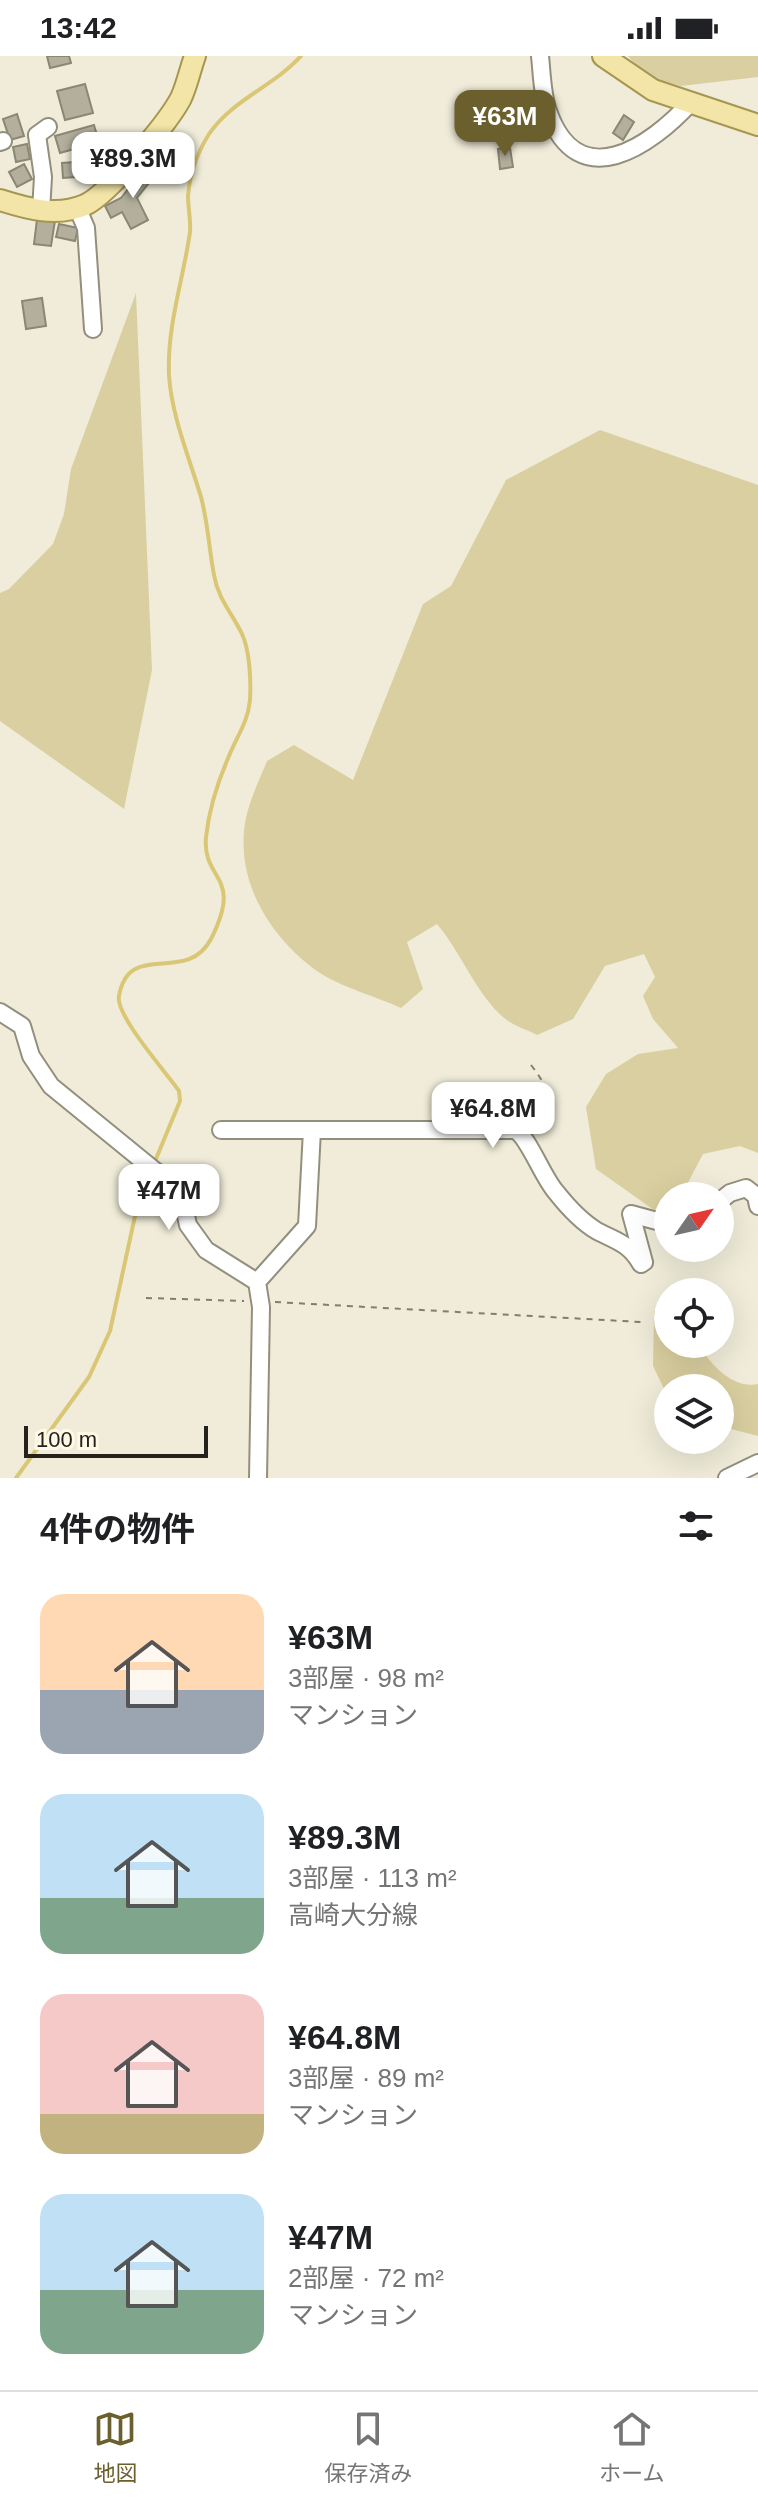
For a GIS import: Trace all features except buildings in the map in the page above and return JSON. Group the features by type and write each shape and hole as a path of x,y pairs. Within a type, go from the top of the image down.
{"main road":[{"path":"0,200 41,211 77,207 101,193 167,121 182,95 195,56"},
{"path":"603,56 653,90 758,125"}],"street":[{"path":"540,56 547,110 558,133 577,151 601,159 638,149 668,127 691,102"},
{"path":"41,211 43,177 37,135 48,127"},
{"path":"77,207 86,228 93,329"},
{"path":"0,1012 22,1026 31,1056 62,1097 181,1192 188,1225 206,1250 257,1282 260,1301 258,1478"},
{"path":"221,1130 515,1130 526,1138 537,1166 556,1192 586,1223 624,1242 641,1264 644,1262 631,1214 654,1220"},
{"path":"257,1282 307,1226 312,1130"},
{"path":"734,1192 746,1188 756,1196 758,1206"},
{"path":"727,1478 758,1463"}],"path":[{"path":"515,1130 530,1126 548,1105 549,1092 531,1065"},
{"path":"146,1298 260,1301 641,1322"}],"shaded area":[{"path":"628,56 758,56 758,77 681,86 644,76"},
{"path":"136,293 152,670 124,809 0,721 0,593 9,589 53,544 64,514 71,469"},
{"path":"600,430 758,485 758,1153 740,1146 703,1154 688,1182 654,1182 654,1210 596,1169 586,1107 606,1074 638,1054 678,1048 653,1019 643,996 655,977 644,954 605,966 573,1019 537,1035 511,1023 488,1001 437,924 407,942 423,989 401,1008 326,977 301,958 286,944 262,910 247,872 244,831 247,813 267,761 294,745 353,780 423,604 451,586 506,480"},
{"path":"654,1311 654,1358 708,1358 724,1374 657,1374 653,1366"},
{"path":"734,1380 748,1385 758,1384 758,1436 734,1430"}],"waterway":[{"path":"153,1166 180,1101 179,1091 133,1029 120,1005 119,996 125,979 134,970 146,965 187,960 200,953 211,939 224,902 223,890 206,852 207,827 218,785 245,722 250,700 247,649 216,584 203,507 170,390 170,338 190,232 189,188 201,148 218,122 301,56"},
{"path":"16,1478 89,1377 110,1331 135,1216 150,1174"}]}
